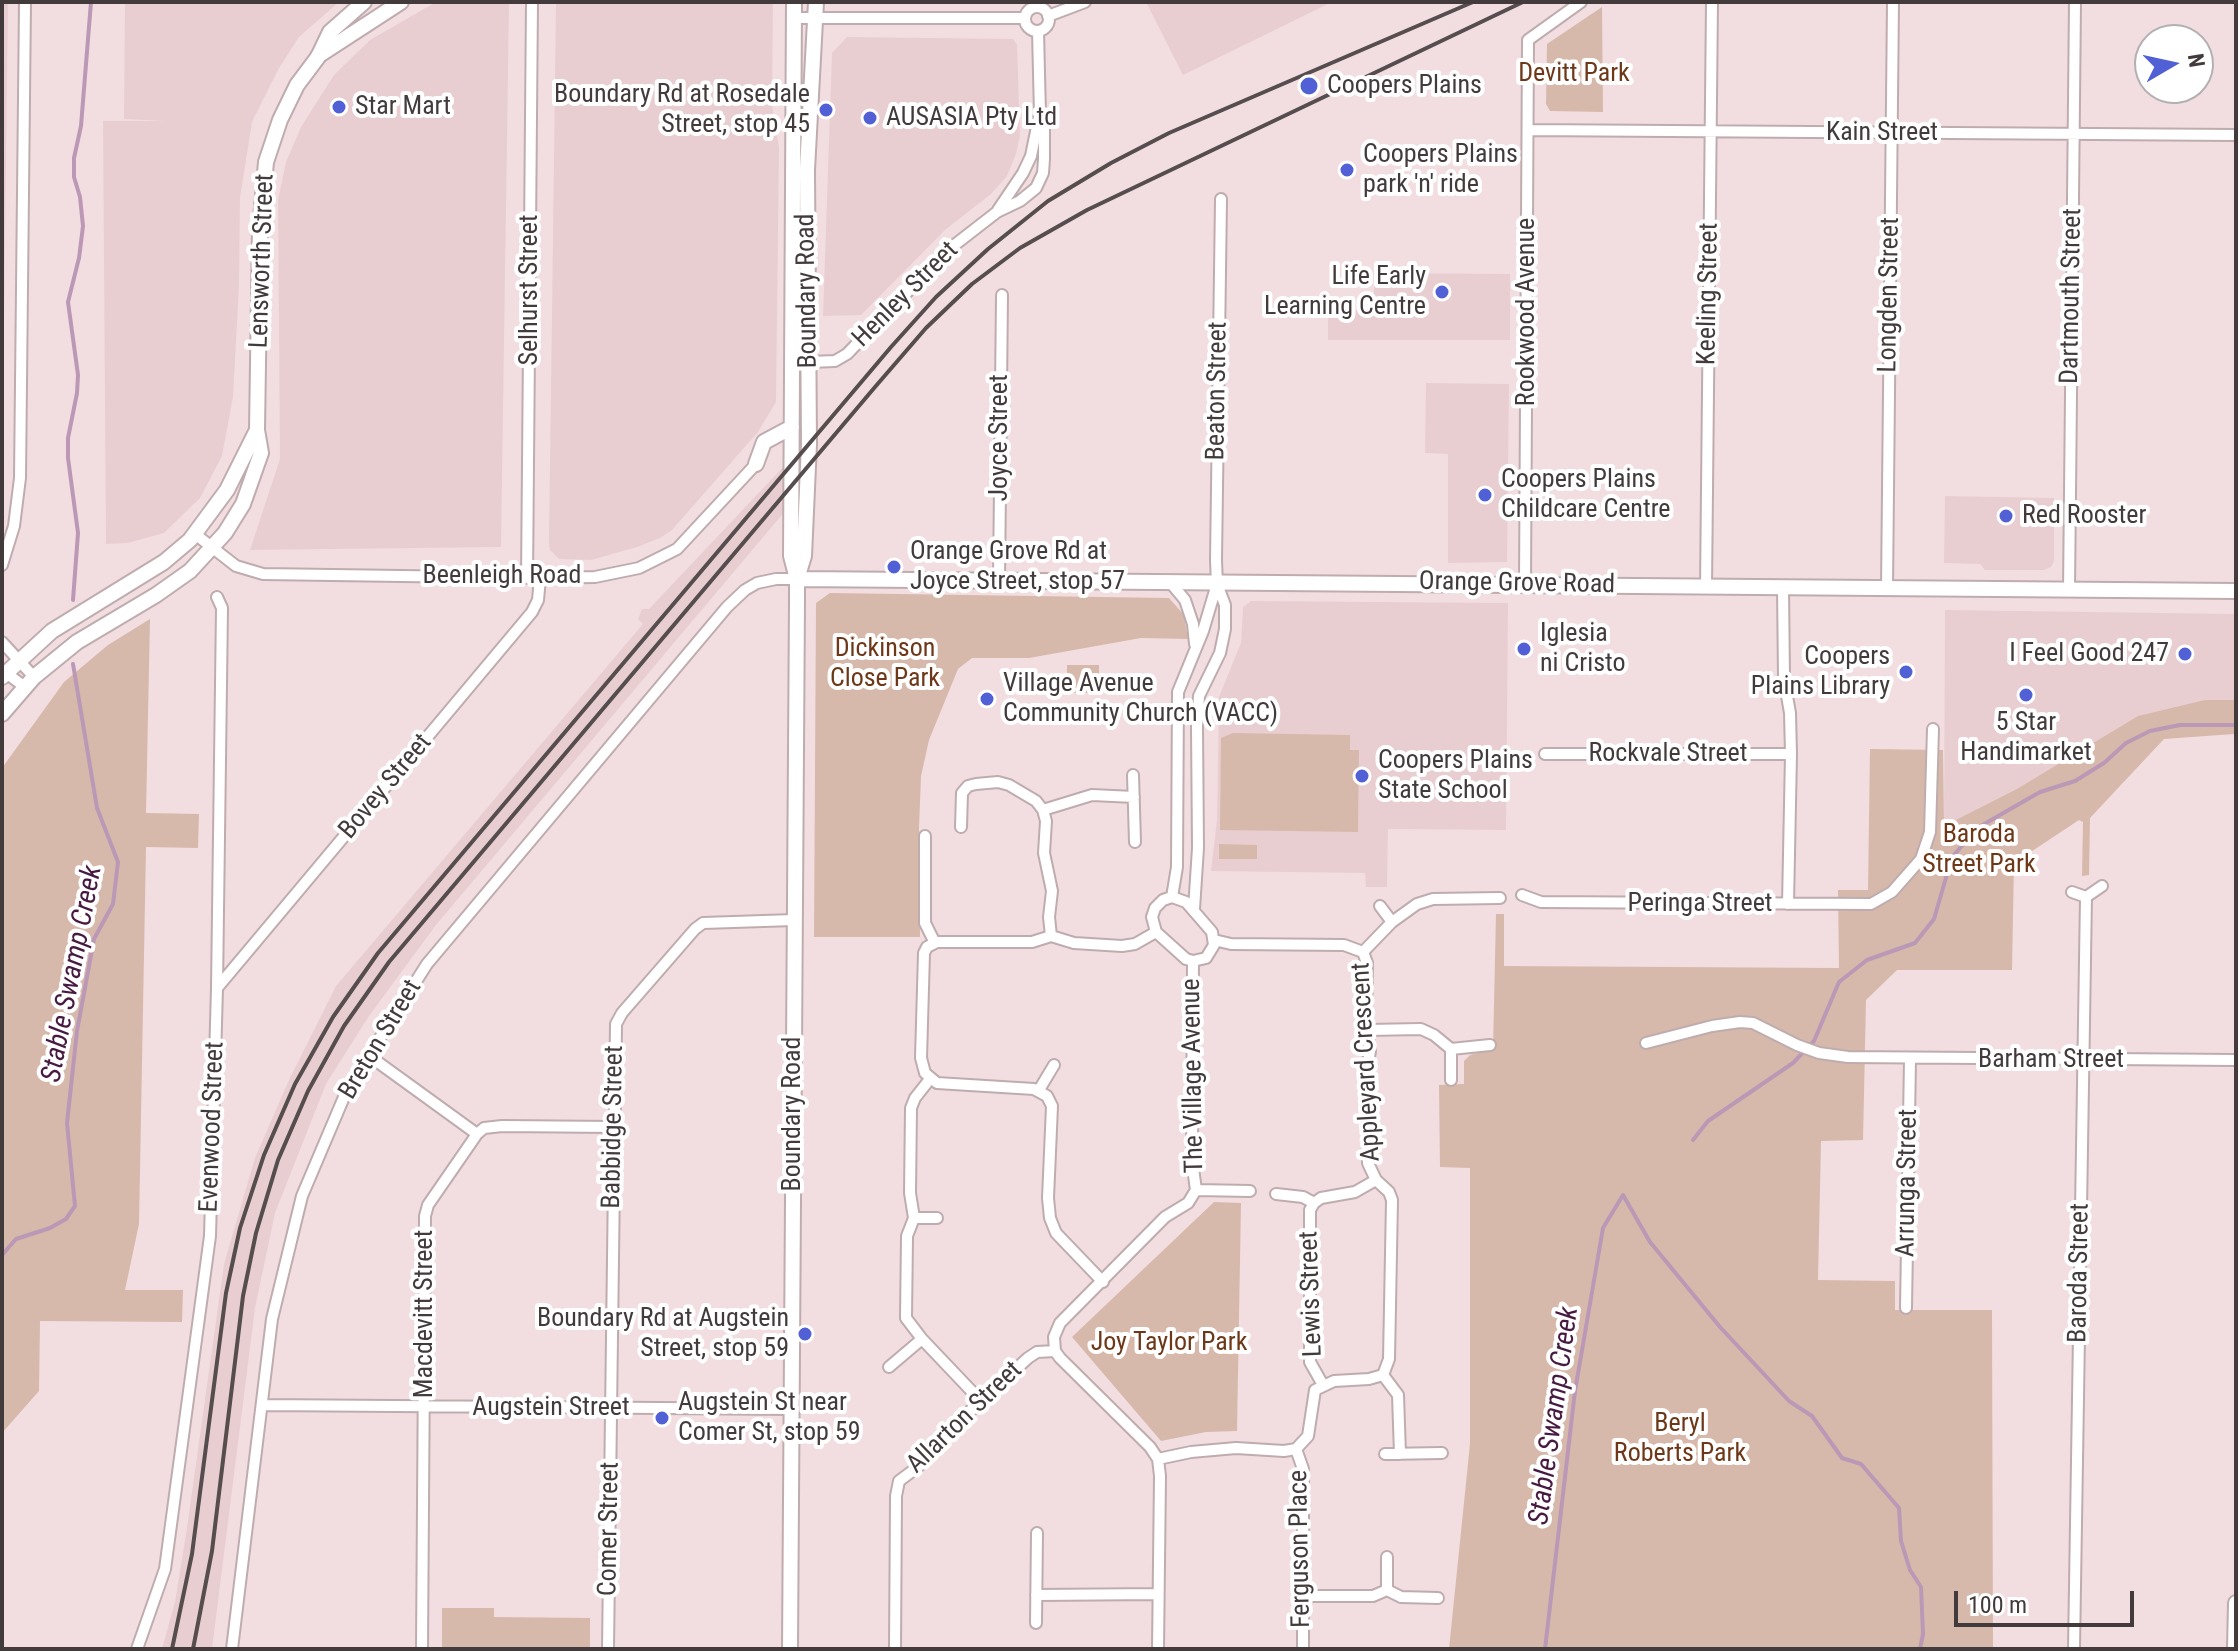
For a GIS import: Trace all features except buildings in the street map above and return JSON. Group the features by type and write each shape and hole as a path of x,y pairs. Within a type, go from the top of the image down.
{"main road":[{"name":"Lensworth Street","path":"213,549 236,519 250,489 261,453 257,430 263,180 280,120 297,85 318,57 330,32 364,2"},
{"name":"Lensworth Street","path":"318,57 401,2"},
{"name":"Boundary Road","path":"794,2 791,556 797,579"},
{"name":"Boundary Road","path":"790,1649 797,579 805,550 810,362 807,170 816,2"},
{"path":"756,464 764,442 792,427"},
{"name":"Lensworth Street","path":"195,534 227,490 257,430"},
{"path":"3,673 52,631 164,562 195,534"},
{"path":"2,714 30,682 90,633 173,584 213,549"},
{"name":"Orange Grove Road","path":"797,579 2236,591"},
{"path":"2235,1649 2236,1603"}],"street":[{"path":"2,565 14,526 20,478 25,2"},
{"name":"Selhurst Street","path":"527,578 532,2"},
{"path":"1025,18 1031,9 1085,2"},
{"name":"Rookwood Avenue","path":"1525,584 1528,40 1581,2"},
{"name":"Keeling Street","path":"1706,587 1712,2"},
{"name":"Longden Street","path":"1887,588 1893,2"},
{"name":"Dartmouth Street","path":"2069,590 2075,2"},
{"path":"1025,18 1029,27 1038,31 1045,27 1044,9"},
{"path":"794,18 1025,18"},
{"name":"Henley Street","path":"810,362 835,361 847,354 948,250 997,212 1032,193 1042,178 1044,130 1040,115 1038,31"},
{"name":"Henley Street","path":"997,212 1028,163 1040,115"},
{"name":"Kain Street","path":"1528,130 2236,135"},
{"name":"Beaton Street","path":"1217,584 1221,199"},
{"name":"Joyce Street","path":"999,581 1002,295"},
{"name":"Beenleigh Road","path":"195,534 241,569 263,574 540,578 610,574 639,568 665,557 687,541 756,464"},
{"name":"Bovey Street","path":"217,988 526,620 538,600 540,578"},
{"name":"Breton Street","path":"232,1649 272,1319 302,1196 347,1090 427,964 727,607 757,583 797,579"},
{"path":"1170,582 1185,600 1193,624 1195,646"},
{"path":"1103,1282 1052,1225 1048,1198 1052,1106 1047,1096 1039,1090 946,1084 930,1079 922,1065 924,953 927,947 935,943 1032,942 1051,936 1074,943 1122,946 1135,944 1156,932 1152,917 1163,900 1172,897 1177,867 1178,692 1203,631 1217,584"},
{"path":"1194,909 1198,848 1199,696 1220,653 1225,629 1225,605 1217,584"},
{"path":"1783,587 1784,679 1790,713 1791,754 1788,904"},
{"name":"Evenwood Street","path":"137,1649 165,1569 210,1236 222,608 217,597"},
{"path":"2,642 30,682"},
{"path":"3,673 30,682"},
{"name":"Peringa Street","path":"1522,895 1541,902 1871,904 1879,901 1892,892 1921,859 1930,832 1933,729"},
{"name":"Rockvale Street","path":"1545,754 1791,754"},
{"path":"1133,775 1135,842"},
{"path":"961,827 962,793 968,786 998,782 1036,801 1046,821 1044,853 1052,891 1049,917 1051,936"},
{"path":"1043,810 1092,795 1134,797"},
{"path":"925,836 925,923 935,943"},
{"path":"2072,892 2086,897 2102,886"},
{"name":"The Village Avenue","path":"1156,932 1186,959 1193,961 1209,956 1214,940 1212,932 1186,902 1172,897"},
{"name":"Baroda Street","path":"2074,1649 2086,897"},
{"path":"1363,952 1392,922 1417,904 1433,899 1500,898"},
{"path":"1380,906 1392,922"},
{"name":"Babbidge Street","path":"611,1408 616,1024 622,1013 703,923 794,920"},
{"name":"Appleyard Crescent","path":"1214,940 1231,944 1344,945 1363,952 1367,963 1370,1051 1367,1069 1368,1163 1376,1180 1389,1192 1392,1209 1389,1359 1383,1375"},
{"name":"The Village Avenue","path":"1055,1351 1054,1332 1060,1323 1165,1217 1188,1203 1196,1190 1192,1161 1193,961"},
{"name":"Barham Street","path":"1646,1043 1740,1022 1753,1023 1819,1053 1866,1058 2236,1060"},
{"path":"1368,1030 1421,1029 1451,1049 1490,1045"},
{"path":"1451,1049 1451,1080"},
{"path":"368,1055 477,1134 484,1128 502,1126 614,1127"},
{"name":"Arrunga Street","path":"1906,1308 1910,1059"},
{"path":"1039,1090 1054,1065"},
{"path":"930,1079 911,1108 910,1193 914,1218 907,1236 906,1310 909,1324 980,1400"},
{"name":"Macdevitt Street","path":"422,1649 425,1216 428,1205 477,1134"},
{"name":"Lewis Street","path":"1323,1385 1310,1362 1310,1210 1314,1203 1335,1194 1355,1192 1376,1180"},
{"name":"The Village Avenue","path":"1196,1190 1250,1191"},
{"name":"Lewis Street","path":"1276,1194 1303,1197 1314,1203"},
{"path":"914,1218 937,1218"},
{"path":"889,1367 922,1339"},
{"path":"1055,1351 1150,1447 1158,1459 1158,1649"},
{"name":"Allarton Street","path":"895,1649 897,1488 906,1474 919,1466 931,1447 980,1400 1034,1354 1055,1351"},
{"path":"1158,1459 1236,1448 1296,1449 1308,1436 1315,1390 1334,1381 1383,1375 1398,1395 1400,1454"},
{"name":"Augstein Street","path":"262,1405 792,1409"},
{"name":"Comer Street","path":"608,1649 611,1408"},
{"name":"Ferguson Place","path":"1296,1449 1303,1469 1303,1649"},
{"path":"1385,1454 1442,1453"},
{"path":"1036,1623 1037,1533"},
{"path":"1387,1557 1387,1590"},
{"path":"1305,1596 1373,1596 1387,1590 1401,1597 1438,1598"},
{"path":"1036,1595 1158,1594"}],"shaded area":[{"path":"2,2 8,2 2,485"},
{"path":"125,2 339,2 299,37 279,68 252,122 240,198 233,397 222,456 200,498 164,533 128,543 106,544 103,121 165,121 124,119"},
{"path":"436,2 509,2 501,547 250,550 280,459 278,200 286,162 301,127 334,75 370,40"},
{"path":"556,2 773,2 772,105 779,147 776,402 758,432 672,530 637,547 591,560 559,559 550,550 549,544"},
{"path":"1146,2 1332,2 1183,75"},
{"path":"847,37 1013,39 1017,45 1020,135 1007,176 991,194 945,230 861,315 823,316 832,53"},
{"name":"Life Early Learning Centre","path":"1374,273 1510,274 1510,340 1328,340 1328,310 1374,310"},
{"path":"1426,383 1509,384 1507,562 1448,563 1448,454 1425,453"},
{"path":"785,465 786,510 436,925 369,1016 326,1084 275,1213 255,1308 212,1649 162,1649 175,1602 187,1528 224,1264 255,1158 289,1080 336,986 643,624 638,619 642,609 649,609"},
{"path":"1945,496 2054,498 2054,561 2051,567 2044,570 1985,570 1980,564 1944,563"},
{"name":"Coopers Plains State School","path":"1251,601 1508,603 1506,830 1388,829 1387,887 1366,887 1365,873 1211,871 1217,820 1219,697 1241,643 1243,607"},
{"path":"1945,610 2236,614 2234,700 2205,700 1944,826"}],"green space":[{"name":"Devitt Park","path":"1602,7 1603,112 1550,111 1546,104 1547,44"},
{"name":"Dickinson Close Park","path":"830,593 1169,598 1184,615 1188,639 1141,638 1029,658 972,658 958,669 929,740 921,776 920,937 814,937 816,603"},
{"path":"150,619 146,813 199,814 198,848 146,847 139,1224 125,1290 183,1290 182,1322 40,1321 39,1391 2,1433 2,768 64,682 108,645"},
{"path":"1067,665 1099,665 1099,693 1067,693"},
{"name":"Beryl Roberts Park","path":"2205,700 2234,700 2234,734 2164,739 2090,818 2089,875 2082,876 2083,822 2079,820 2014,863 2012,970 1897,970 1866,1000 1863,1140 1821,1141 1818,1280 1895,1281 1895,1310 1992,1310 1993,1649 1449,1649 1470,1444 1470,1168 1440,1167 1439,1085 1464,1084 1464,1061 1470,1055 1493,1049 1496,914 1504,914 1504,966 1839,968 1838,890 1868,890 1870,749 1943,750 1944,826 2017,789 2138,716"},
{"path":"1233,733 1350,735 1350,750 1359,750 1358,832 1220,830 1221,738"},
{"path":"1219,844 1257,845 1257,859 1219,859"},
{"name":"Joy Taylor Park","path":"1214,1202 1241,1203 1237,1431 1206,1432 1161,1441 1072,1337"},
{"path":"442,1608 494,1608 494,1617 590,1618 590,1649 442,1649"}],"waterway":[{"name":"Stable Swamp Creek","path":"73,600 78,533 68,438 78,375 68,302 83,226 74,177 74,158 81,126 91,2"},
{"name":"Stable Swamp Creek","path":"2,1255 16,1239 50,1228 66,1219 75,1206 67,1123 77,1031 94,939 113,904 118,862 97,808 73,664"},
{"name":"Stable Swamp Creek","path":"1693,1140 1708,1121 1793,1063 1814,1041 1839,982 1867,960 1915,943 1934,919 1952,857 1979,827 2040,792 2075,781 2104,763 2126,743 2150,731 2180,725 2233,725"},
{"path":"1545,1649 1575,1391 1603,1228 1623,1195 1650,1242 1720,1327 1789,1401 1812,1416 1842,1458 1861,1464 1899,1508 1901,1541 1910,1570 1921,1587 1923,1634 1920,1649"}],"railway":[{"path":"172,1649 192,1554 226,1293 240,1228 264,1155 295,1084 333,1017 378,953 891,347 936,297 988,249 1048,201 1169,133 1473,2"},
{"path":"193,1649 212,1551 243,1296 256,1233 278,1160 308,1091 344,1026 389,962 875,387 926,328 972,284 1020,248 1087,210 1523,2"}],"place":[{"name":"Coopers Plains","path":"1309,86"},
{"name":"Star Mart","path":"339,107"},
{"name":"Boundary Rd at Rosedale Street, stop 45","path":"826,110"},
{"name":"AUSASIA Pty Ltd","path":"870,118"},
{"name":"Coopers Plains park 'n' ride","path":"1347,170"},
{"name":"Life Early Learning Centre","path":"1442,292"},
{"name":"Coopers Plains Childcare Centre","path":"1485,495"},
{"name":"Red Rooster","path":"2006,516"},
{"name":"Orange Grove Rd at Joyce Street, stop 57","path":"894,567"},
{"name":"Iglesia ni Cristo","path":"1524,649"},
{"name":"I Feel Good 247","path":"2185,654"},
{"name":"Coopers Plains Library","path":"1906,672"},
{"name":"5 Star Handimarket","path":"2026,695"},
{"name":"Village Avenue Community Church (VACC)","path":"987,699"},
{"name":"Coopers Plains State School","path":"1362,776"},
{"name":"Boundary Rd at Augstein Street, stop 59","path":"805,1334"},
{"name":"Augstein St near Comer St, stop 59","path":"662,1418"}],"park label":[{"name":"Baroda Street Park","path":"1979,850"}]}
